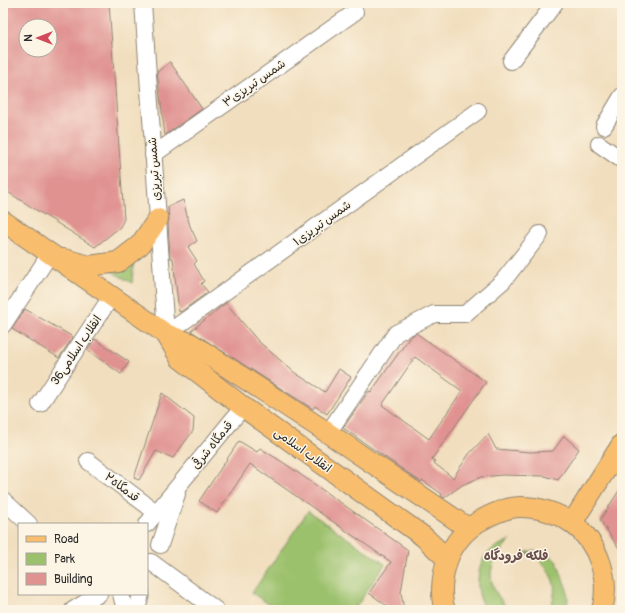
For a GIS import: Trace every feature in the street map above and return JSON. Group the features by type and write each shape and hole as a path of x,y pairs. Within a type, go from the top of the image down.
{"main road":[{"path":"52,256 89,266 118,262 140,245 158,219"},
{"name":"انقلاب اسلامی","path":"3,221 166,334 190,342 328,432 468,528"},
{"name":"انقلاب اسلامی","path":"166,334 180,358 243,407 424,537 447,559"},
{"path":"572,523 622,444"},
{"path":"445,610 442,582 447,559 460,537 468,528 492,513 519,507 547,511 572,523 588,539 599,558 604,579 604,601 602,610"}],"street":[{"name":"شمس تبریزی","path":"143,3 166,334"},
{"path":"511,61 555,3"},
{"name":"شمس تبریزی۳","path":"153,155 355,12"},
{"path":"604,126 622,96"},
{"name":"شمس تبریزی۱","path":"166,334 478,111"},
{"path":"599,144 622,160"},
{"path":"328,432 396,333 434,314 465,314 503,281 540,234"},
{"path":"3,325 52,256"},
{"name":"36انقلاب اسلامی","path":"40,404 111,296"},
{"name":"قدمگاه شرقی","path":"152,519 243,407"},
{"name":"قدمگاه۲","path":"88,461 152,519"},
{"name":"قدمگاه شرقی","path":"148,566 157,554 181,484"},
{"path":"3,500 28,523"},
{"path":"148,531 158,538 160,545"},
{"path":"148,566 216,610"},
{"path":"73,610 86,595"},
{"path":"73,610 97,595"},
{"path":"121,595 125,610"},
{"path":"137,610 141,595"}],"green space":[{"path":"134,258 132,283 109,270"},
{"path":"308,511 385,564 354,610 277,610 252,593"},
{"path":"510,540 496,558 492,566 491,575 492,583 496,591 509,610 488,610 480,599 478,583 480,568 488,553 497,546"},
{"path":"534,551 550,555 557,562 567,590 568,601 565,610 550,610 554,593 554,583 550,574 536,557 522,553"}],"building":[{"path":"3,3 109,3 124,219 120,227 95,247 3,189"},
{"path":"170,62 202,109 165,135 157,72"},
{"path":"183,200 190,226 197,241 188,247 197,261 194,264 204,281 201,284 208,292 179,312 173,258 170,258 168,207"},
{"path":"226,303 258,341 295,373 325,392 339,369 351,377 327,414 315,406 313,409 191,331"},
{"path":"25,309 73,337 59,358 12,329"},
{"path":"416,333 486,382 432,459 435,461 434,463 453,478 469,454 488,434 496,449 530,452 553,451 564,436 579,449 558,480 545,476 502,475 481,477 462,485 444,498 441,496 442,494 422,480 421,482 343,428 369,391 371,392 410,337","holes":["415,357 462,391 429,439 382,405"]},
{"path":"95,339 129,362 121,374 87,350"},
{"path":"162,393 194,418 193,431 173,458 156,451 139,480 134,478"},
{"path":"239,441 257,452 260,448 284,463 408,550 401,592 404,610 393,610 369,593 391,562 250,464 217,513 199,501"},
{"path":"622,486 622,553 600,520"}],"district":[{"name":"فلکه فرودگاه","path":"516,555"}]}
